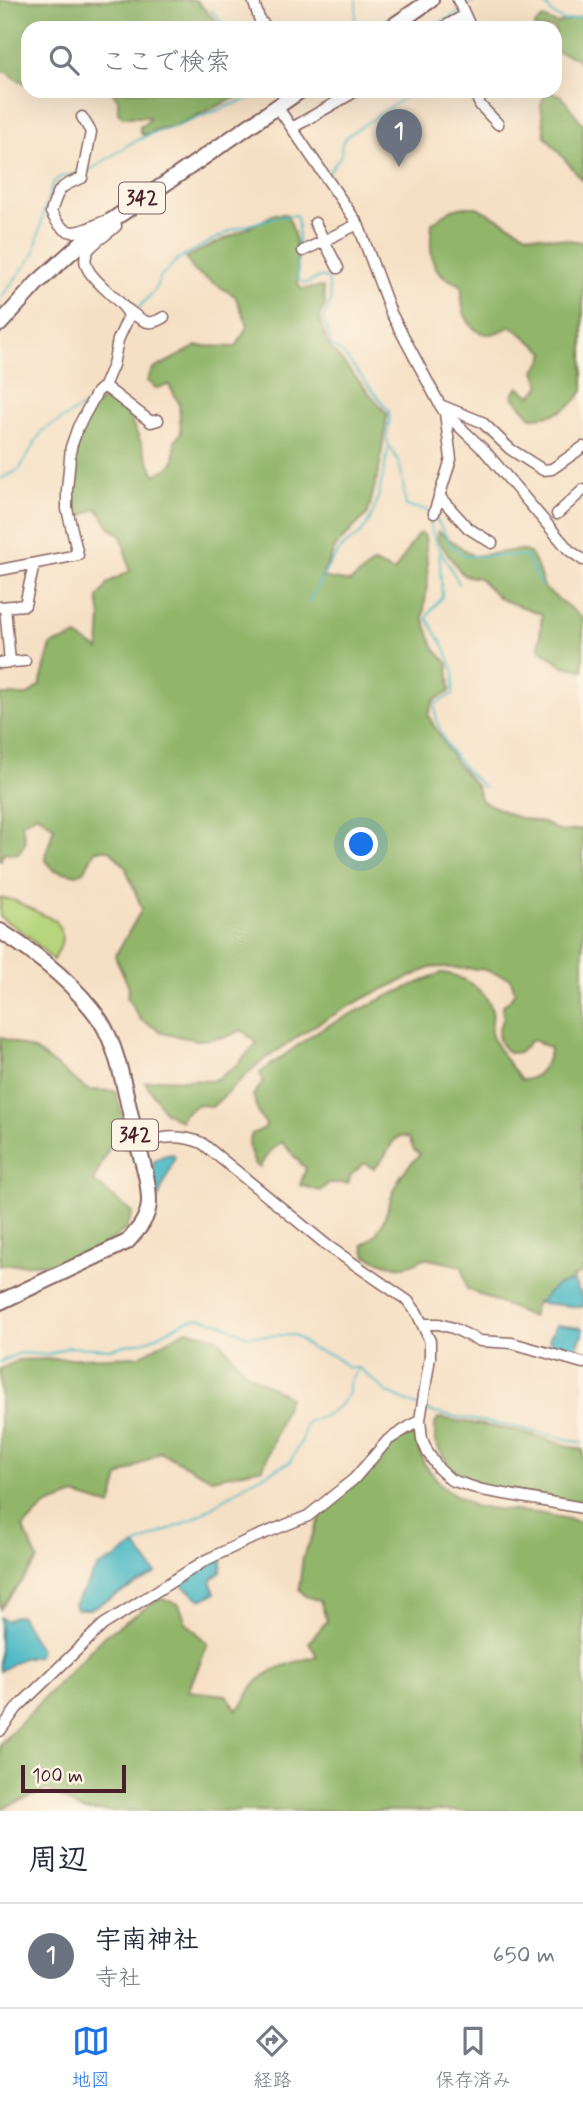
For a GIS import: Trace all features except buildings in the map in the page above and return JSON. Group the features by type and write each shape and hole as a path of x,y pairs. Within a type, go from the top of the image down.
{"highway":[{"path":"400,21 431,0"},
{"name":"342","path":"1,321 62,259 113,218 289,98"},
{"name":"342","path":"0,931 60,977 102,1024 116,1060 146,1177 149,1200 140,1228 127,1242 0,1302"}],"street":[{"path":"253,0 260,21"},
{"path":"458,0 468,21"},
{"path":"454,21 465,15"},
{"path":"292,128 344,98"},
{"path":"477,98 498,124"},
{"path":"276,106 358,224 391,313 443,409 484,450 569,550 583,560"},
{"path":"82,117 91,132 82,178 63,185 51,212 63,230 73,233 113,218 116,226 88,250 85,260 93,277 146,323 155,323 164,317"},
{"path":"315,223 338,268"},
{"path":"303,251 358,224"},
{"path":"0,570 78,555 67,509 71,447 78,427 97,392 104,386 113,365 118,340 129,316 127,309"},
{"path":"104,386 151,422 158,420"},
{"path":"443,409 482,422 510,449 543,470 552,469 583,447"},
{"path":"434,513 452,459 443,409"},
{"path":"557,514 583,490"},
{"path":"439,496 467,528 492,543"},
{"path":"25,661 5,663 2,607 25,605 34,564"},
{"path":"137,1143 176,1136 188,1137 202,1143 328,1246 408,1301 424,1324 430,1341 421,1420 422,1439 439,1469 451,1480 482,1490 583,1508"},
{"path":"424,1324 439,1324 480,1341 512,1343 583,1363"},
{"path":"0,1731 17,1708 103,1625 206,1560 308,1516 354,1479 388,1440 421,1420"}],"green space":[{"path":"0,0 196,0 216,21 21,21 21,81 8,72 0,72"},
{"path":"583,16 583,68 577,58 562,53 562,22"},
{"path":"235,98 173,127 144,135 140,133 140,127 149,117 123,117 118,113 118,99"},
{"path":"544,98 562,98 583,124 583,181 545,136 541,105"},
{"path":"477,207 527,234 583,242 583,391 573,403 561,411 547,416 531,417 512,396 518,387 531,396 541,386 535,371 545,352 511,326 489,334 474,328 464,313 460,284 449,280 436,268 431,252 432,223 452,209"},
{"path":"274,214 286,214 293,230 298,285 302,289 323,287 325,304 319,317 328,345 387,414 380,465 368,513 336,546 321,577 350,582 374,563 394,572 417,535 421,533 425,536 428,578 423,617 435,649 448,664 450,692 434,700 428,715 455,762 477,787 480,800 516,817 544,823 561,832 583,829 583,1272 572,1278 582,1298 580,1307 537,1301 532,1317 467,1289 462,1266 424,1258 416,1263 395,1266 366,1256 363,1245 377,1232 399,1179 420,1154 414,1150 409,1138 401,1136 395,1140 374,1169 364,1163 351,1175 348,1183 329,1183 320,1191 300,1185 306,1168 282,1142 269,1153 260,1167 255,1165 250,1150 252,1134 265,1128 266,1124 259,1115 253,1095 263,1082 260,1073 319,1030 441,973 465,980 479,990 492,1011 491,1033 504,1057 521,1080 537,1074 545,1065 550,1048 534,1040 520,1052 510,1053 499,1040 499,1027 504,1017 503,1005 515,991 510,978 482,969 432,967 364,998 315,1025 258,1064 212,1107 198,1104 183,1115 181,1121 165,1112 145,1082 161,1079 211,1081 239,1063 257,1043 242,1030 226,1037 198,1040 166,1034 141,1020 127,998 129,987 115,956 142,909 125,866 110,850 95,850 85,870 77,875 54,870 45,859 54,827 37,814 22,823 25,843 18,854 4,852 0,862 0,695 28,695 40,685 51,645 77,636 99,650 101,617 98,598 109,582 130,571 121,534 111,529 97,508 81,517 74,512 68,493 74,477 78,433 90,409 105,398 120,405 131,420 155,475 171,466 175,440 181,433 179,403 169,385 156,388 147,381 152,370 197,346 236,347 248,325 235,296 194,271 186,258"},
{"path":"438,531 473,556 520,550 530,553 545,589 583,618 583,670 564,666 539,648 542,614 500,599 479,578 463,575 437,539"},
{"path":"0,898 13,900 56,921 62,941 53,960 26,934 0,917"},
{"path":"0,1037 36,1051 88,1090 115,1091 134,1154 113,1140 93,1181 133,1213 126,1229 96,1251 61,1263 0,1265"},
{"path":"186,1330 218,1338 245,1372 289,1397 263,1468 212,1479 160,1452 119,1477 111,1506 75,1495 45,1506 23,1528 38,1560 0,1609 0,1369 18,1360 140,1356"},
{"path":"439,1418 519,1431 583,1450 583,1506 482,1487 455,1477 435,1442 435,1423"},
{"path":"414,1436 424,1464 444,1488 476,1507 538,1513 583,1522 583,1811 83,1811 48,1790 0,1809 0,1744 103,1637 160,1598 179,1604 186,1622 208,1644 188,1691 226,1695 237,1710 258,1680 282,1667 317,1656 309,1642 327,1621 320,1601 305,1596 299,1589 303,1557 322,1514 396,1439"}],"water":[{"path":"173,1154 175,1157 158,1198 152,1168 157,1159"},
{"path":"573,1281 583,1298 583,1307 538,1303 557,1285"},
{"path":"556,1325 582,1328 576,1348 556,1350 549,1340"},
{"path":"135,1545 156,1574 90,1609 76,1609 74,1605 98,1567"},
{"path":"223,1555 221,1572 211,1583 215,1593 201,1600 183,1586 183,1577"},
{"path":"14,1616 21,1616 40,1650 38,1656 23,1658 0,1671 0,1617 6,1621"}],"waterway":[{"path":"354,21 356,0"},
{"path":"465,7 477,0"},
{"path":"541,0 554,15 564,21 583,17"},
{"path":"211,10 220,21"},
{"path":"443,21 458,13"},
{"path":"89,171 131,143 150,134 250,98"},
{"path":"329,172 341,155 342,143 347,136 404,98"},
{"path":"0,299 34,254 53,183 60,177 80,173"},
{"path":"137,310 155,290 160,277 178,259 232,230 272,218 296,215 298,279 305,284 322,276 328,279 331,300 323,319 331,345 343,354 389,411 390,416 387,437 389,446 371,516 361,533 342,547 308,602"},
{"path":"0,479 19,470 42,431 84,406"},
{"path":"390,447 400,467 406,506 426,510 431,514"},
{"path":"430,516 436,543 459,584"},
{"path":"435,517 451,545 465,556 526,556 541,587"},
{"path":"439,549 442,597 427,618 445,648 454,672 453,694 435,704 436,716 450,750 466,771 484,787"},
{"path":"0,1362 20,1353 48,1355 68,1347 109,1349 149,1340 186,1321 201,1318 248,1336 294,1335 312,1349 334,1356 349,1368 359,1368 388,1393 419,1407"},
{"path":"135,1545 193,1519 246,1484 290,1462 302,1440 306,1422 326,1415 339,1406 349,1393 349,1382 358,1369"},
{"path":"427,1410 583,1443"}],"place":[{"name":"宇南神社","path":"399,167"}]}
